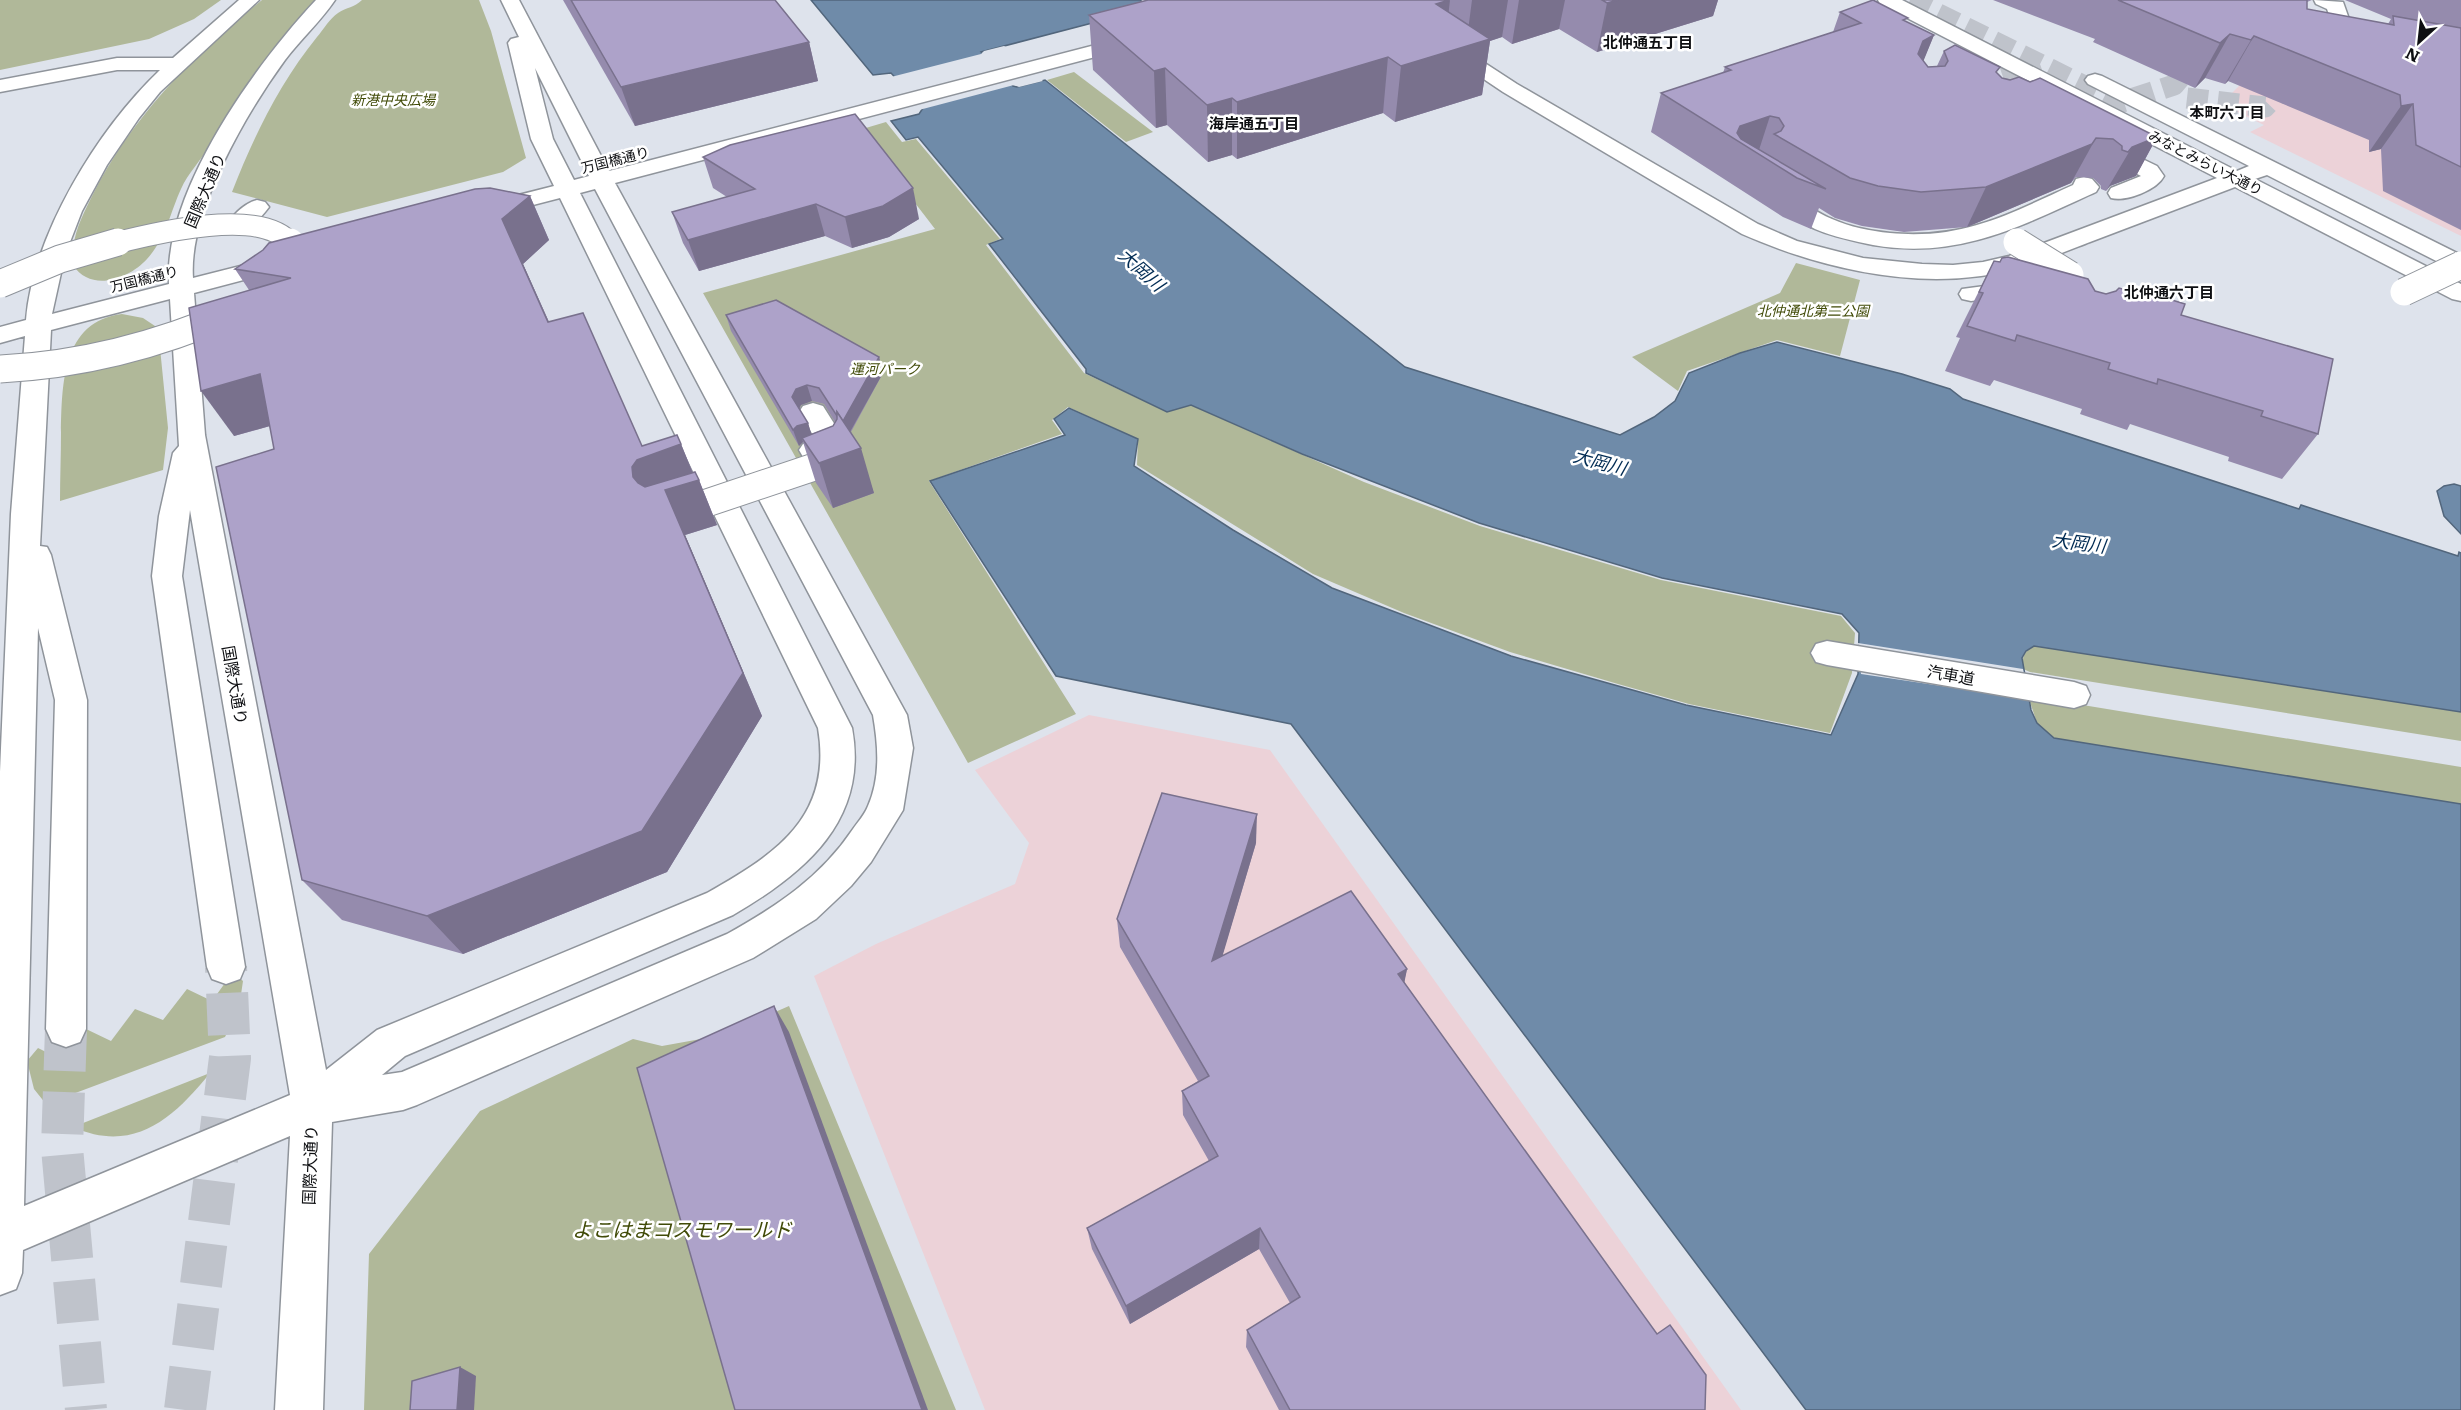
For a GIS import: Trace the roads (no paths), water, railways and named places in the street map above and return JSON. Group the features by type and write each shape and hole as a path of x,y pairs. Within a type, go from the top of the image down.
{"street":[{"path":"250,0 177,64 131,114 96,165 70,211 53,255 38,315 26,514 1,1249 312,1106 391,1043 720,904 753,886 801,845 817,826 831,799 835,788 839,755 835,728 542,139 531,103 509,0"},
{"name":"国際大通り","path":"299,1410 312,1106 191,435 180,279 182,248 189,216 240,112 264,74 326,0"},
{"path":"312,1106 403,1091 740,946 803,908 838,875 858,851 885,810 892,778 896,748 890,715 598,172 509,0"},
{"path":"1375,0 1510,88 1750,229 1789,246 1854,264 1892,269 1953,272 2016,262 2270,166"},
{"name":"みなとみらい大通り","path":"1887,0 2461,294"},
{"path":"2323,0 2336,6 2339,19"},
{"name":"万国橋通り","path":"464,206 1145,30"},
{"path":"0,86 101,66 177,64"},
{"name":"みなとみらい大通り","path":"2079,72 2461,264"},
{"path":"2087,139 2149,171 2153,176 2151,180 2119,193"},
{"path":"1758,183 1826,225 1860,235 1904,240 1944,240 1973,235 2088,187 2084,184"},
{"path":"239,224 257,207"},
{"path":"0,369 64,363 128,350 204,325 262,296 285,277 291,267 294,249 288,240 265,228 239,224 196,227 143,236 77,254 6,279"},
{"path":"1971,294 2037,289 2070,275 1994,227"},
{"name":"万国橋通り","path":"0,335 38,315 311,246"},
{"path":"2404,292 2461,264"},
{"name":"万国橋通り","path":"0,315 38,315"},
{"path":"668,516 828,462 813,450 833,444 813,412"},
{"path":"191,435 174,516 167,576 226,967"},
{"path":"26,514 72,700 66,1029"},
{"name":"汽車道","path":"1827,653 2074,695"}],"water":[{"name":"大岡川","path":"811,0 1140,0 1150,8 981,52 1013,86 1045,80 1405,367 1620,435 1654,417 1675,401 1689,373 1740,353 1777,342 1902,374 1950,389 1963,399 2299,509 2301,505 2458,556 2459,552 2461,553 2461,712 2034,646 2026,651 2022,658 2031,710 2037,723 2054,738 2461,804 2461,1410 1806,1410 1291,724 1056,676 930,481 1065,435 1054,419 1069,408 1138,439 1134,466 1233,530 1332,588 1511,656 1686,705 1831,735 1858,674 1859,633 1842,614 1662,578 1479,523 1302,454 1191,405 1167,412 1086,373 1086,369 989,244 1003,239 918,137 906,140 891,121 919,114 923,108 891,73 873,75"},
{"path":"2454,484 2461,486 2461,534 2444,516 2437,491 2444,486"}],"tunnel":[{"path":"1910,0 2040,64"},
{"path":"2003,77 2040,64"},
{"path":"2040,64 2119,103 2174,85 2189,67"},
{"path":"2187,98 2265,107 2294,77"},
{"path":"185,1410 230,1058 226,967"},
{"path":"66,1029 62,1148 86,1410"}],"district":[{"name":"北仲通五丁目","path":"1648,41"},
{"name":"本町六丁目","path":"2227,111"},
{"name":"海岸通五丁目","path":"1254,122"},
{"name":"北仲通六丁目","path":"2169,291"}],"park label":[{"name":"新港中央広場","path":"393,99"},
{"name":"北仲通北第二公園","path":"1813,310"},
{"name":"運河パーク","path":"885,368"},
{"name":"よこはまコスモワールド","path":"682,1228"}]}
